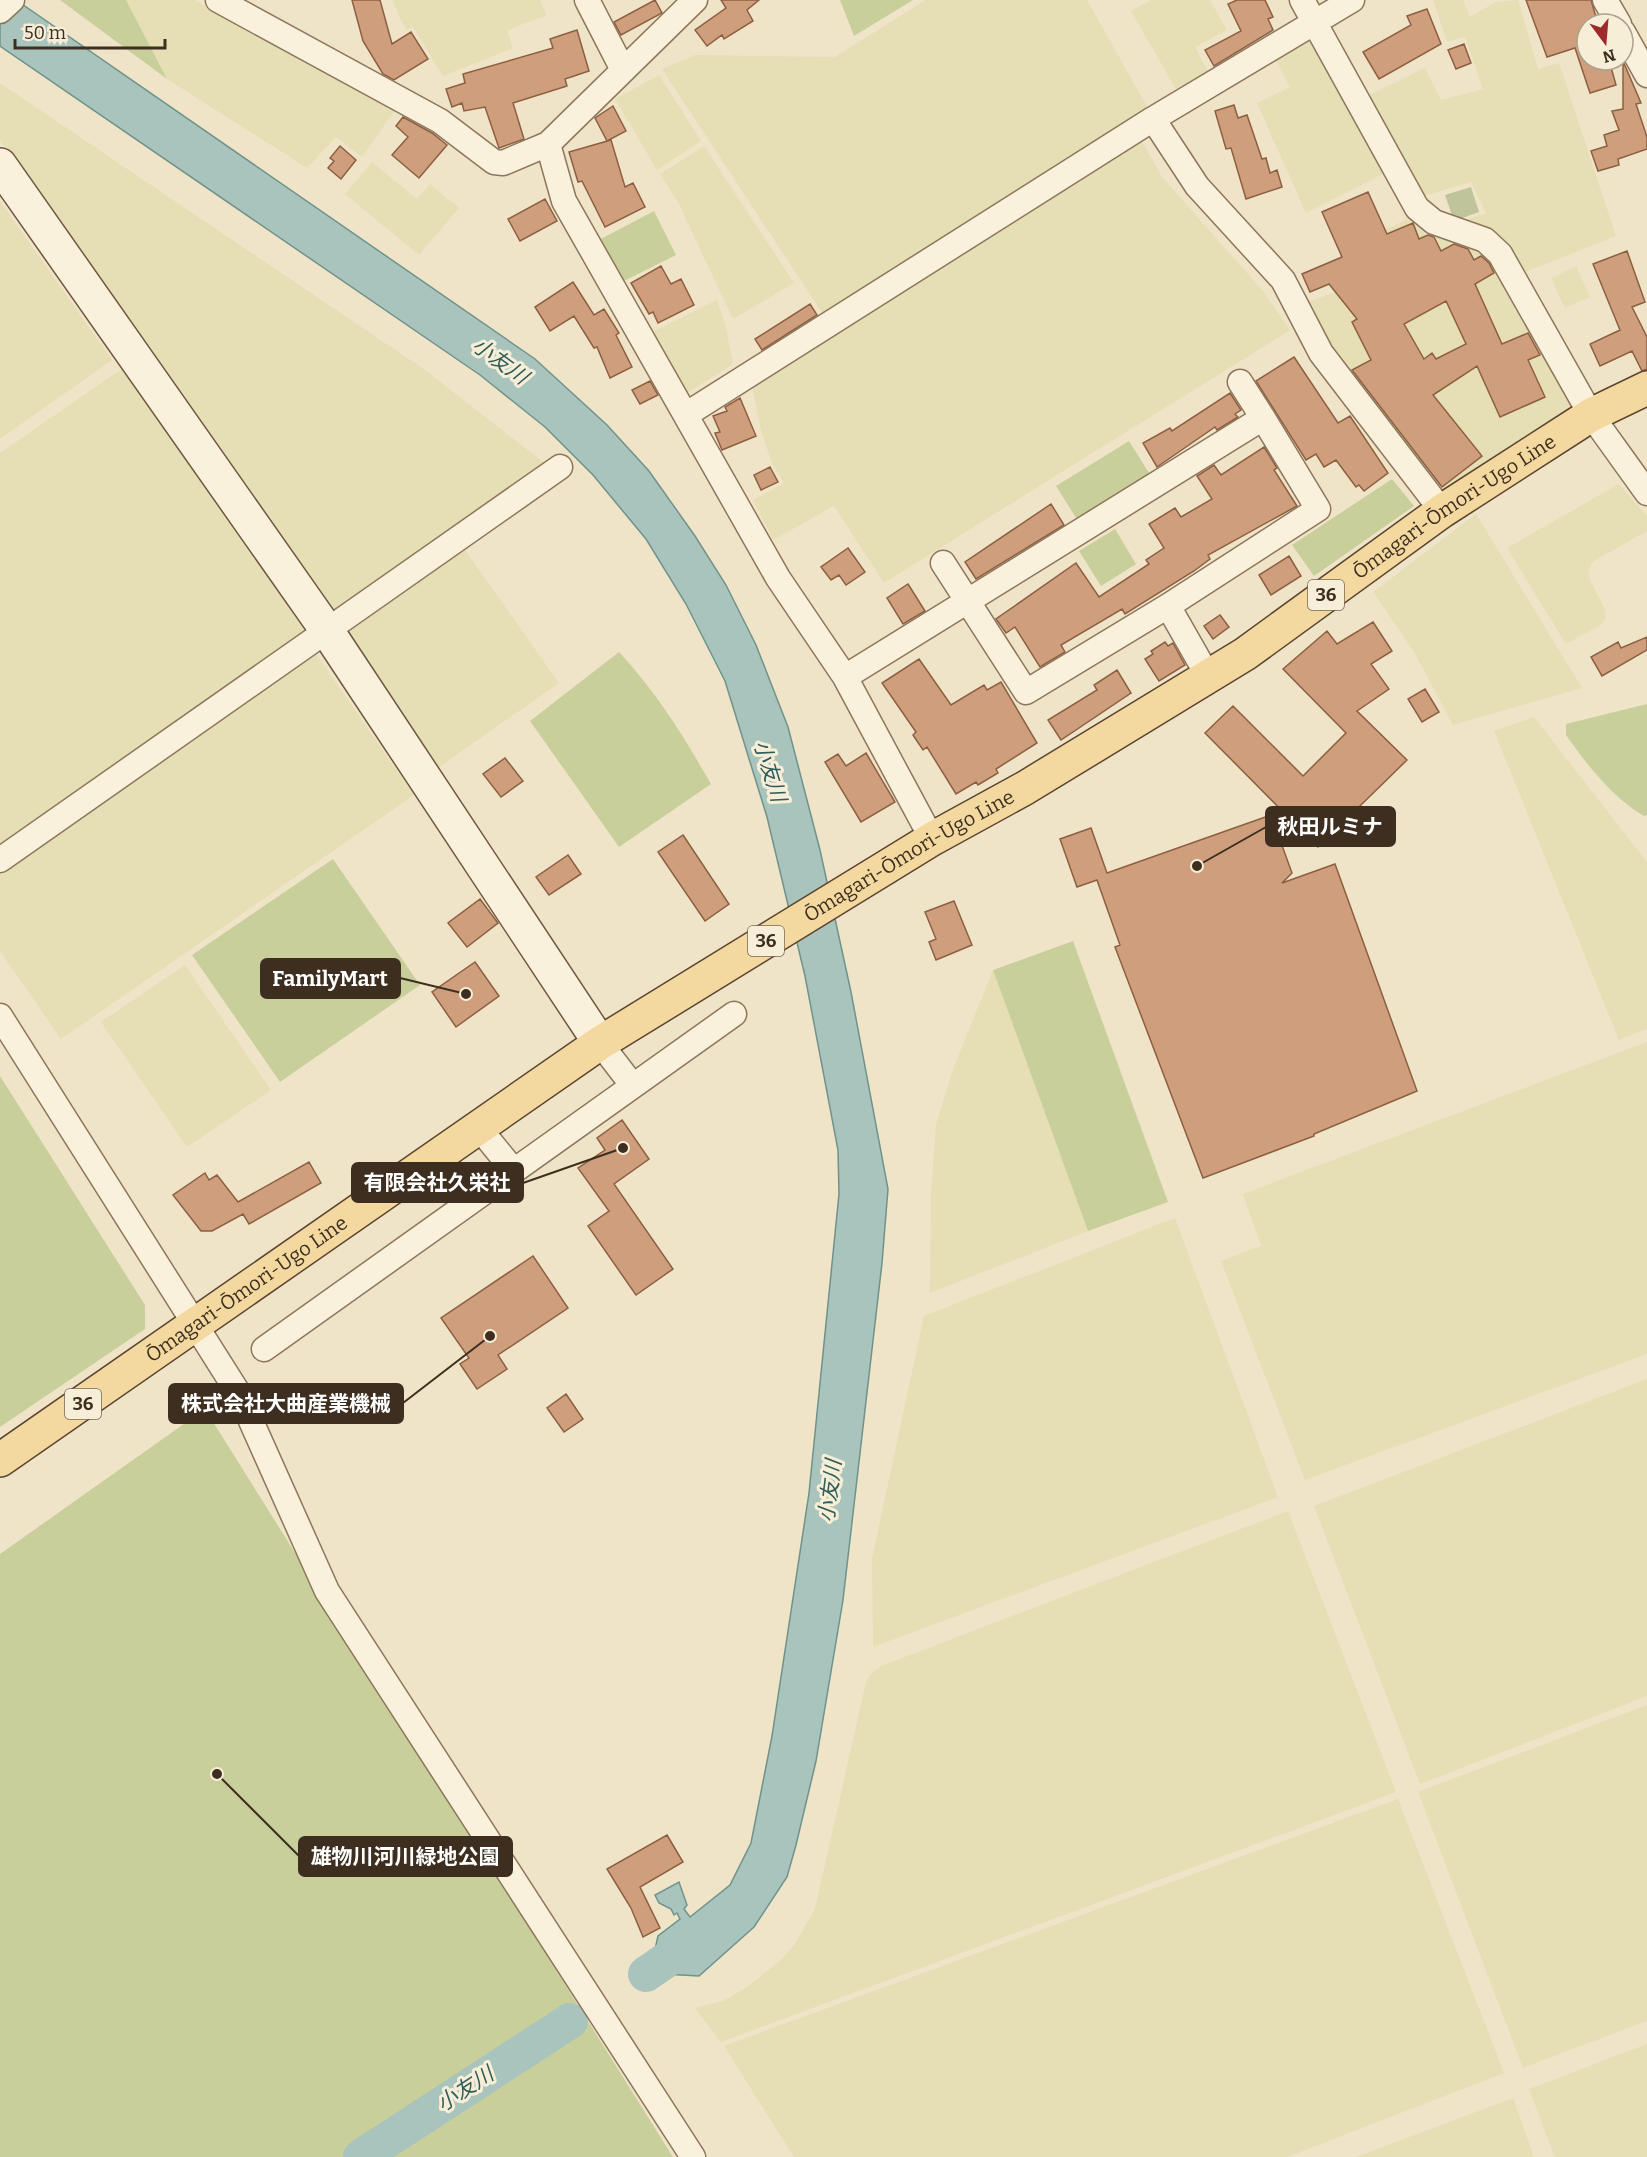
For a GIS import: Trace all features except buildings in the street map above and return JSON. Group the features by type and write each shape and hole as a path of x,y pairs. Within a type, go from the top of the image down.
{"main road":[{"name":"Ōmagari-Ōmori-Ugo Line","path":"0,1460 166,1347 600,1043 932,839 1025,788 1245,654 1442,511 1591,416 1647,388"}],"street":[{"path":"0,11 12,0"},
{"path":"218,0 440,121 494,162 503,164 548,144 622,68 696,0"},
{"path":"587,0 622,68"},
{"path":"1302,0 1416,208 1434,222 1485,240 1500,254 1591,416 1647,493"},
{"path":"687,414 1153,119 1352,0"},
{"path":"1635,54 1647,75"},
{"path":"1153,119 1197,186 1283,280 1321,354 1442,511"},
{"path":"548,144 564,201 687,414 778,578 845,677 932,839"},
{"path":"0,165 328,632 600,1043 633,1086"},
{"path":"943,563 970,601 1026,692 1168,606 1318,509 1240,382"},
{"path":"845,677 1263,418"},
{"path":"0,860 560,467"},
{"path":"1168,606 1208,676"},
{"path":"264,1349 734,1014"},
{"path":"0,1016 239,1394 327,1592 693,2157"},
{"path":"479,1128 514,1171"}],"shaded area":[{"path":"126,0 194,0 395,110 362,157 336,137 307,168 167,79"},
{"path":"392,0 540,0 547,15 507,30 513,48 443,76 413,27 406,30"},
{"path":"926,0 1087,0 1149,110 823,314 662,69 695,55 835,57"},
{"path":"1151,0 1210,0 1227,30 1195,47 1208,71 1176,89 1131,11"},
{"path":"1433,0 1463,0 1470,17 1496,2 1518,0 1538,69 1559,63 1616,236 1523,273 1457,223 1486,213 1471,182 1417,198 1367,96 1425,68 1441,100 1483,89 1465,37 1447,42"},
{"path":"1311,37 1383,174 1306,213 1257,103 1290,87 1276,60"},
{"path":"659,75 701,141 657,170 615,99"},
{"path":"0,83 425,370 547,465 337,615 145,348 0,140"},
{"path":"1140,138 1162,177 1263,291 1290,330 884,583 834,506 773,540 753,500 784,483 772,463 761,431 752,385"},
{"path":"704,146 794,283 733,319 678,202 660,174"},
{"path":"372,162 417,199 430,184 459,208 419,255 345,194"},
{"path":"0,201 112,360 0,439"},
{"path":"1415,215 1482,245 1578,408 1443,495 1337,362 1305,303 1378,277 1364,241"},
{"path":"1576,266 1590,297 1565,308 1551,278"},
{"path":"717,300 725,324 733,364 687,393 650,333"},
{"path":"126,366 312,631 0,849 0,453"},
{"path":"1619,484 1647,516 1647,531 1592,562 1589,569 1590,580 1605,609 1606,618 1601,625 1566,644 1507,548"},
{"path":"1476,514 1582,688 1453,725 1413,650 1373,592"},
{"path":"465,550 559,683 439,767 345,635"},
{"path":"316,654 414,795 61,1039 0,951 0,872"},
{"path":"1534,717 1647,862 1647,1029 1619,1040 1494,731"},
{"path":"185,965 271,1090 187,1147 101,1022"},
{"path":"993,970 1088,1231 930,1293 931,1194 936,1124 954,1067"},
{"path":"1647,1042 1647,1354 1305,1480 1221,1261 1261,1246 1243,1194"},
{"path":"1175,1218 1278,1497 873,1647 872,1559 924,1316"},
{"path":"1647,1379 1647,1696 1420,1784 1314,1506"},
{"path":"1288,1511 1396,1792 721,2042 695,2008 723,2001 747,1987 782,1959 795,1944 815,1909 866,1682 870,1675 881,1666"},
{"path":"1647,1705 1647,2021 1523,2068 1418,1792"},
{"path":"1398,1799 1504,2073 1287,2157 794,2157 724,2046"},
{"path":"1647,2044 1647,2157 1555,2157 1529,2089"},
{"path":"1513,2098 1534,2157 1356,2157"}],"green space":[{"path":"60,0 126,0 167,79"},
{"path":"840,0 913,0 854,36"},
{"path":"1471,187 1479,212 1454,221 1445,195"},
{"path":"654,211 676,255 618,284 597,241"},
{"path":"1129,441 1151,476 1078,521 1056,486"},
{"path":"1392,479 1414,506 1314,576 1292,545"},
{"path":"1115,529 1136,564 1101,586 1079,551"},
{"path":"619,652 669,715 711,784 619,847 530,721"},
{"path":"1647,704 1647,815 1644,816 1622,800 1591,769 1566,735 1566,724"},
{"path":"333,859 420,985 280,1082 192,955"},
{"path":"1073,941 1168,1202 1088,1231 993,970"},
{"path":"0,1076 145,1305 145,1329 0,1427"},
{"path":"205,1409 673,2157 0,2157 0,1554"}],"water":[{"path":"0,0 16,0 535,359 607,425 649,471 726,585 756,645 788,727 820,850 851,992 888,1189 882,1263 843,1600 816,1761 796,1845 787,1877 754,1927 699,1976 663,1974 653,1958 658,1936 680,1919 677,1913 674,1915 671,1909 659,1903 655,1895 679,1882 687,1905 684,1909 690,1917 730,1885 751,1843 772,1736 809,1493 839,1194 838,1150 805,976 767,817 725,681 686,604 646,539 593,475 545,427 480,375 0,46"}],"waterway":[{"name":"小友川","path":"646,1974 698,1938"},
{"name":"小友川","path":"361,2157 570,2021"}],"place":[{"name":"秋田ルミナ","path":"1197,866"},
{"name":"FamilyMart","path":"466,994"},
{"name":"有限会社久栄社","path":"623,1148"},
{"name":"株式会社大曲産業機械","path":"490,1336"},
{"name":"雄物川河川緑地公園","path":"217,1774"}]}
